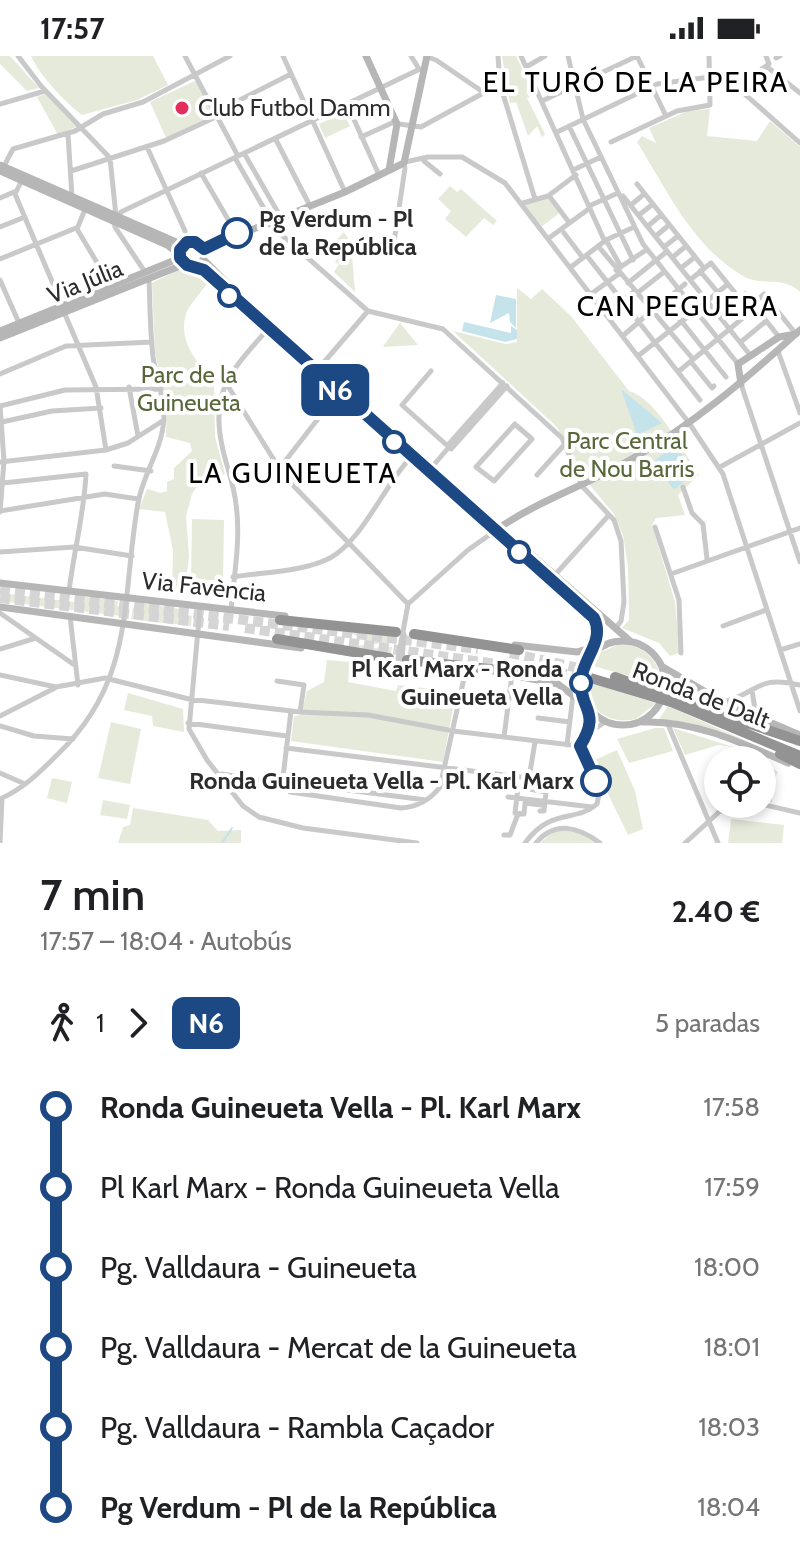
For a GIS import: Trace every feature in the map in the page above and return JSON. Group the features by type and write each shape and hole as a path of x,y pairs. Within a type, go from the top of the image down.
{"highway":[{"path":"280,620 404,633 519,650"},
{"path":"277,639 514,674"},
{"name":"Ronda de Dalt","path":"588,673 800,748"},
{"path":"723,719 798,735"},
{"path":"723,719 800,766"},
{"name":"Ronda de Dalt","path":"723,719 800,756"}],"street":[{"path":"0,843 1,799 26,784 74,739 88,722 111,680 129,599 138,499 161,444 164,420 152,342 147,275 115,219 110,158 46,91 18,56"},
{"path":"185,56 239,156 268,220 368,311 436,326 551,425 564,445 582,486 614,520 621,541 625,572 622,619 615,629"},
{"path":"204,249 195,242 183,245 115,219 1,167 13,149 68,134 197,75 230,56"},
{"path":"283,56 345,192"},
{"path":"366,56 397,124 389,170"},
{"path":"411,56 422,70"},
{"path":"498,56 500,84 535,199"},
{"path":"521,56 619,270"},
{"path":"526,67 545,56"},
{"path":"568,56 583,119 644,247 738,364 741,384 800,562"},
{"path":"542,101 637,56 666,116"},
{"path":"611,142 666,116 710,105 709,56"},
{"path":"394,242 405,165 427,57 483,92"},
{"path":"735,88 772,59 800,93"},
{"path":"115,219 201,173 422,70"},
{"path":"71,171 147,147 291,74"},
{"path":"557,132 652,86 676,79 710,77 731,82 800,143"},
{"path":"361,137 397,124 424,126 500,84"},
{"path":"0,104 46,91"},
{"path":"347,104 379,175"},
{"path":"569,126 633,260"},
{"path":"68,134 72,197"},
{"path":"275,138 310,206"},
{"path":"147,147 185,231"},
{"path":"239,156 280,216"},
{"path":"204,249 268,220 345,192 389,170 437,156 467,159 505,183 720,467 800,711"},
{"path":"523,203 548,196 587,163 601,157"},
{"path":"424,161 440,174"},
{"path":"201,173 236,233"},
{"path":"0,198 15,192 24,179"},
{"path":"24,179 72,197 85,206"},
{"path":"637,184 730,307"},
{"path":"15,192 96,387 106,450"},
{"path":"549,238 590,207 620,194"},
{"path":"620,194 673,257 688,282 751,356"},
{"path":"631,205 644,194"},
{"path":"550,197 568,221"},
{"path":"639,215 653,204"},
{"path":"0,259 76,228 85,206"},
{"path":"648,226 661,215"},
{"path":"0,227 25,217"},
{"path":"115,219 204,270 594,618 598,631 581,683 590,709 587,734 580,746"},
{"path":"656,236 669,225"},
{"path":"571,267 598,246 634,227"},
{"path":"76,228 111,286"},
{"path":"564,233 607,282 700,400"},
{"path":"628,283 655,261 678,236"},
{"path":"591,294 633,260 652,237 680,268 685,278 677,288 625,334"},
{"path":"183,245 184,260"},
{"path":"598,246 714,386 712,388 693,361"},
{"path":"673,257 686,246"},
{"path":"204,249 203,259 269,328"},
{"path":"606,313 695,257"},
{"name":"Via Júlia","path":"0,331 184,260 203,259"},
{"path":"677,288 711,263 740,299"},
{"name":"Via Júlia","path":"0,338 111,286 147,275"},
{"path":"0,280 2,291 19,323"},
{"path":"638,356 728,284"},
{"path":"719,316 745,294 779,337"},
{"path":"678,372 764,294 798,332"},
{"path":"667,303 726,377"},
{"path":"316,370 368,311"},
{"path":"742,341 765,322"},
{"path":"231,612 237,507 218,431 221,390 234,367 269,328"},
{"path":"738,364 779,337 798,332"},
{"path":"399,659 408,604 468,550 497,529 544,502 592,481 689,423 741,384 798,332"},
{"path":"0,374 66,346 152,342"},
{"path":"766,346 775,354 800,413"},
{"path":"316,370 338,393 430,470"},
{"path":"431,371 402,405 448,446"},
{"path":"226,383 279,469 408,604"},
{"path":"430,470 505,384"},
{"path":"138,499 105,494 0,511 3,483 0,406 52,391 96,387 161,389"},
{"path":"129,387 138,436"},
{"path":"279,469 338,393"},
{"path":"2,422 52,411 101,408"},
{"path":"2,462 106,450 164,420"},
{"path":"720,467 800,423"},
{"path":"516,425 532,439 494,481 476,467 516,425"},
{"path":"537,475 564,445"},
{"path":"233,577 320,562 334,555 348,542 411,457"},
{"path":"114,466 151,471"},
{"path":"3,483 86,474 69,591"},
{"path":"683,487 692,513 703,524 707,559"},
{"path":"550,576 609,515"},
{"path":"655,527 680,611 681,653"},
{"path":"671,574 800,528"},
{"path":"0,552 74,547 132,556"},
{"path":"550,576 630,641 651,651 662,666 723,702 798,735"},
{"name":"Via Favència","path":"0,583 404,633 591,652"},
{"path":"200,608 188,723 195,744 243,806 259,817 308,829 417,843"},
{"path":"0,610 73,664"},
{"name":"Via Favència","path":"0,610 70,616 514,674 552,682 590,709"},
{"path":"723,626 766,610"},
{"path":"70,616 78,685"},
{"path":"0,649 36,638"},
{"path":"591,652 604,645 630,641"},
{"path":"780,650 800,644"},
{"path":"641,722 653,712 663,695 662,666"},
{"path":"279,783 290,792 303,796 401,808 426,800 440,787 466,669"},
{"path":"504,737 514,674"},
{"path":"0,675 56,687 102,678 189,699 300,712 368,715 450,731 580,746"},
{"path":"277,681 304,685 300,712"},
{"path":"723,702 752,690 764,681 800,685"},
{"path":"0,716 56,687"},
{"path":"752,690 756,716"},
{"path":"567,745 573,694"},
{"path":"590,709 605,722 624,726 641,722 667,722 750,746 800,766"},
{"path":"279,783 291,711"},
{"path":"538,718 570,722"},
{"path":"587,734 605,722"},
{"path":"667,722 718,843"},
{"path":"188,723 287,736"},
{"path":"0,726 34,736 74,739"},
{"path":"286,748 529,778 535,742"},
{"path":"525,843 552,818 593,808 600,799 600,789 580,746"},
{"path":"0,773 26,784"},
{"path":"222,774 426,800"},
{"path":"504,835 510,835 518,787 546,792 543,804"},
{"path":"508,797 524,814 525,803 593,808"},
{"path":"517,807 543,804"},
{"path":"776,807 800,813"},
{"path":"685,843 712,818"},
{"path":"536,843 548,831 563,827 577,829 600,843"}],"green space":[{"path":"0,56 10,56 39,88 27,91 0,64"},
{"path":"31,56 153,56 168,85 137,100 82,115 40,72"},
{"path":"502,56 516,56 534,94 527,98 545,134 542,137 537,126 528,136 516,102 510,103"},
{"name":"Club Futbol Damm","path":"197,80 216,114 166,138 150,102"},
{"path":"46,94 78,126 58,135 37,97"},
{"path":"710,109 707,136 757,141 770,121 800,147 800,292 780,282 750,279 725,264 682,216 637,142 642,136 656,143 649,128 688,111"},
{"path":"343,113 350,126 325,138 319,124"},
{"path":"450,186 457,192 461,189 497,221 493,225 484,218 466,237 445,219 451,211 438,199"},
{"path":"549,195 561,212 541,227 523,203"},
{"path":"344,232 351,243 355,292 334,272 339,264 335,262 343,253 334,242"},
{"name":"Parc de la Guineueta","path":"180,269 190,274 198,272 207,284 187,311 184,333 195,358 214,380 215,437 225,474 196,488 192,494 186,516 189,557 185,589 172,590 173,550 165,512 139,509 147,489 161,493 167,491 167,482 174,479 174,468 192,451 190,443 166,437 167,407 155,353 152,283"},
{"name":"Parc Central de Nou Barris","path":"517,288 531,299 542,289 571,316 629,391 659,414 699,475 678,495 685,515 656,518 652,525 675,602 680,653 670,656 659,643 622,628 629,620 628,567 623,535 614,514 584,478 557,427 453,331 506,344 517,342"},
{"path":"400,323 418,345 383,347 384,345"},
{"path":"192,519 224,520 223,580 191,580"},
{"path":"1,593 81,603 79,596 118,601 117,606 123,607 121,616 0,601"},
{"path":"138,603 188,610 187,615 192,616 191,626 131,619 133,608 138,609"},
{"path":"343,629 393,635 392,643 373,644 374,648 392,647 391,654 319,643 347,647 372,644"},
{"path":"620,644 637,647 650,656 658,669 661,685 590,665 601,652"},
{"path":"327,660 350,662 348,682 396,691 398,685 456,692 443,762 291,741 294,716 301,715 307,691 324,682"},
{"path":"673,677 800,737 673,690"},
{"path":"586,682 656,703 636,719 617,720 595,708"},
{"path":"128,693 183,709 184,732 153,726 152,716 124,710"},
{"path":"668,706 757,746 754,746 659,719"},
{"path":"111,722 141,729 130,784 98,778"},
{"path":"664,728 673,751 629,763 617,739"},
{"path":"673,728 730,746 704,746 704,749 685,755"},
{"path":"617,750 635,791 643,829 628,835 592,761"},
{"path":"52,778 72,782 67,803 47,798"},
{"path":"103,800 130,805 127,819 100,815"},
{"path":"133,808 208,820 218,831 241,830 241,843 118,843 123,827 130,825"},
{"path":"731,819 784,825 782,843 728,843"},
{"path":"554,831 578,832 596,843 540,843"}],"water":[{"path":"496,295 516,299 516,328 510,322 509,313 490,323"},
{"path":"464,322 511,333 511,326 517,330 517,339 505,342 462,331"},
{"path":"621,389 662,423 637,435"},
{"path":"677,443 677,453 681,453 691,476 674,490 653,462"}],"waterway":[{"path":"222,843 232,828"}],"tunnel":[{"path":"0,590 478,649"},
{"path":"0,598 229,626"},
{"path":"245,628 587,677"},
{"path":"510,653 588,670"}],"bus line":[{"name":"N6","path":"237,233 204,249 199,243 187,242 180,250 180,258 187,265 204,270 256,320 594,618 598,634 584,666 581,683 583,698 591,711 587,734 580,746 596,781"}],"place":[{"name":"Club Futbol Damm","path":"182,108"},
{"name":"Pg Verdum - Pl de la República","path":"237,233"},
{"name":"Pl Karl Marx - Ronda Guineueta Vella","path":"581,683"},
{"name":"Ronda Guineueta Vella - Pl. Karl Marx","path":"596,781"}],"district":[{"name":"EL TURÓ DE LA PEIRA","path":"636,82"},
{"name":"CAN PEGUERA","path":"678,306"},
{"name":"LA GUINEUETA","path":"293,473"}]}
